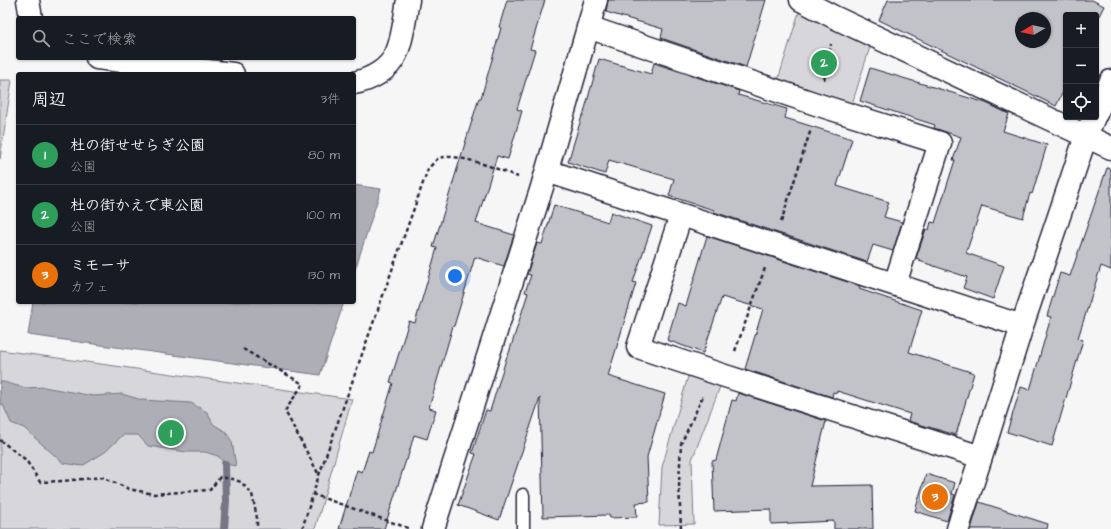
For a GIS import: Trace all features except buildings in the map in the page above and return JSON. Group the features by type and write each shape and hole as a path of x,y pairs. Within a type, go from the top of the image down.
{"street":[{"path":"28,0 31,16"},
{"path":"356,83 371,79 385,69 395,56 399,46 408,0"},
{"path":"433,529 545,179 596,0"},
{"path":"801,0 836,18 1090,127 1111,148"},
{"path":"588,27 819,105 940,143 895,284"},
{"path":"114,60 216,72"},
{"path":"1099,107 1111,81"},
{"path":"958,529 1022,326 1090,127"},
{"path":"545,179 681,215 774,244 1022,326"},
{"path":"681,215 638,347 981,457"}],"lane":[{"path":"523,495 523,529"}],"path":[{"path":"681,529 679,484 681,444 720,374 774,244 819,105 836,18"},
{"path":"302,529 312,494 428,169 438,159 448,156 476,161 499,169 545,179"},
{"path":"242,348 303,384 285,411 319,475"},
{"path":"0,440 26,460 40,482 102,477 129,489 154,494 210,490 220,477 232,479 240,482 252,494 257,518 257,529"},
{"path":"312,494 410,529"}],"shaded area":[{"path":"799,12 870,47 852,104 778,80"},
{"path":"0,80 12,80 0,159"},
{"path":"356,185 381,189 356,267"},
{"path":"33,304 343,304 320,375 28,335"},
{"path":"0,350 352,399 315,529 0,529"},
{"path":"689,373 721,384 692,460 694,524 659,525 662,467"},
{"path":"0,382 25,388 44,387 93,396 122,394 142,400 191,403 207,412 213,424 226,432 232,442 236,466 225,464 218,456 205,452 186,452 148,446 138,435 123,435 105,452 82,466 63,463 24,428 11,423 3,405 0,404"}],"waterway":[{"path":"224,529 226,501 225,464"}],"place":[{"name":"杜の街かえで東公園","path":"824,63"},
{"name":"杜の街せせらぎ公園","path":"171,433"},
{"name":"ミモーサ","path":"935,497"}]}
